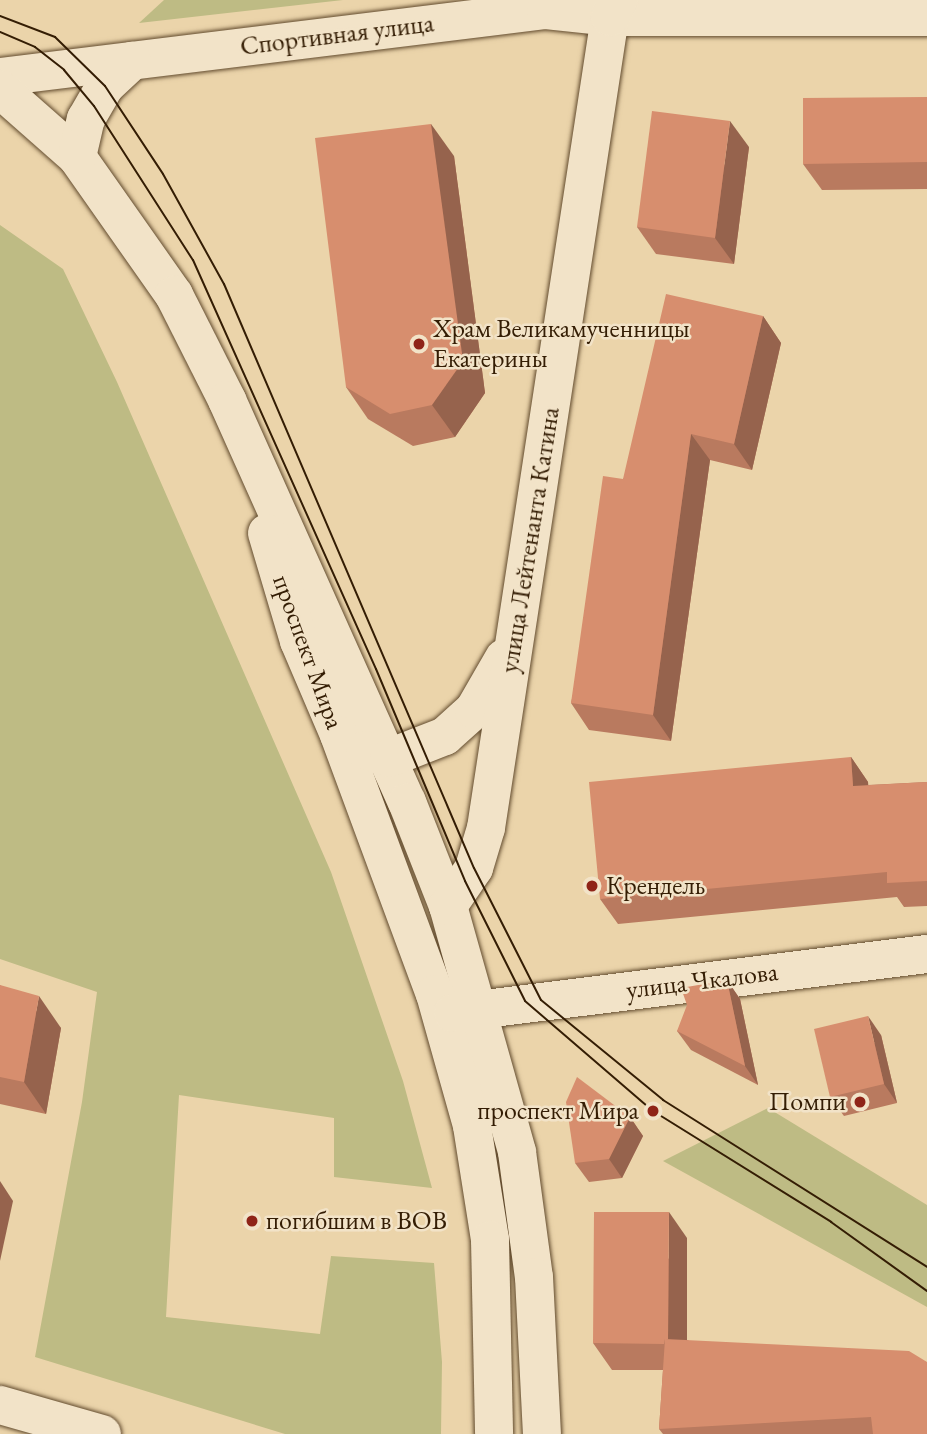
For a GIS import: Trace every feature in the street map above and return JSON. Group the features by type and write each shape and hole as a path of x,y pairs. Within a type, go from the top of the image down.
{"street":[{"name":"Спортивная улица","path":"0,77 546,10 615,9 927,17"},
{"name":"улица Лейтенанта Катина","path":"448,906 474,869 486,828 615,9"},
{"path":"77,157 86,119 105,86 132,61"},
{"path":"0,89 77,157 174,295 227,400 389,758 448,906 517,1152 534,1276 542,1434"},
{"name":"проспект Мира","path":"227,400 299,641 339,734 440,1014 472,1126 490,1240 494,1434"},
{"path":"339,734 364,750 389,758 445,736 474,710 515,640"},
{"name":"улица Чкалова","path":"440,1014 927,954"},
{"path":"0,1405 102,1434"}],"shaded area":[{"path":"164,0 343,0 139,23"},
{"path":"0,225 63,269 117,382 331,872 403,1081 432,1188 334,1177 334,1118 179,1095 166,1317 320,1334 331,1256 434,1263 442,1362 441,1434 285,1434 35,1357 82,1102 97,992 0,959"},
{"path":"768,1108 927,1205 927,1307 663,1161"}],"building":[{"path":"927,97 927,162 803,164 803,98"},
{"path":"652,111 730,121 715,238 637,227"},
{"name":"Храм Великамученницы Екатерины","path":"431,124 463,361 432,405 390,414 346,387 315,138"},
{"path":"666,294 763,316 734,444 691,434 653,715 571,703 603,476 623,479"},
{"path":"851,757 853,786 927,782 927,881 887,883 887,872 600,899 589,782"},
{"path":"727,980 745,1066 677,1031 687,1005 681,988"},
{"path":"0,985 39,996 24,1082 0,1077"},
{"path":"868,1016 884,1084 830,1097 814,1029"},
{"path":"577,1077 630,1117 609,1159 575,1163 566,1102"},
{"path":"594,1212 669,1212 668,1339 665,1339 664,1344 593,1343"},
{"path":"665,1339 909,1351 927,1362 927,1434 873,1434 871,1417 659,1429"}],"tram line":[{"path":"0,16 55,37 105,86 163,174 224,284 474,868 541,1000 663,1100 927,1267"},
{"path":"0,32 35,47 64,70 94,106 193,260 376,669 465,881 525,1001 653,1111 831,1222 927,1291"}],"place":[{"name":"Храм Великамученницы Екатерины","path":"419,344"},
{"name":"Крендель","path":"592,886"},
{"name":"Помпи","path":"860,1102"},
{"name":"проспект Мира","path":"653,1111"},
{"name":"погибшим в ВОВ","path":"252,1221"}]}
